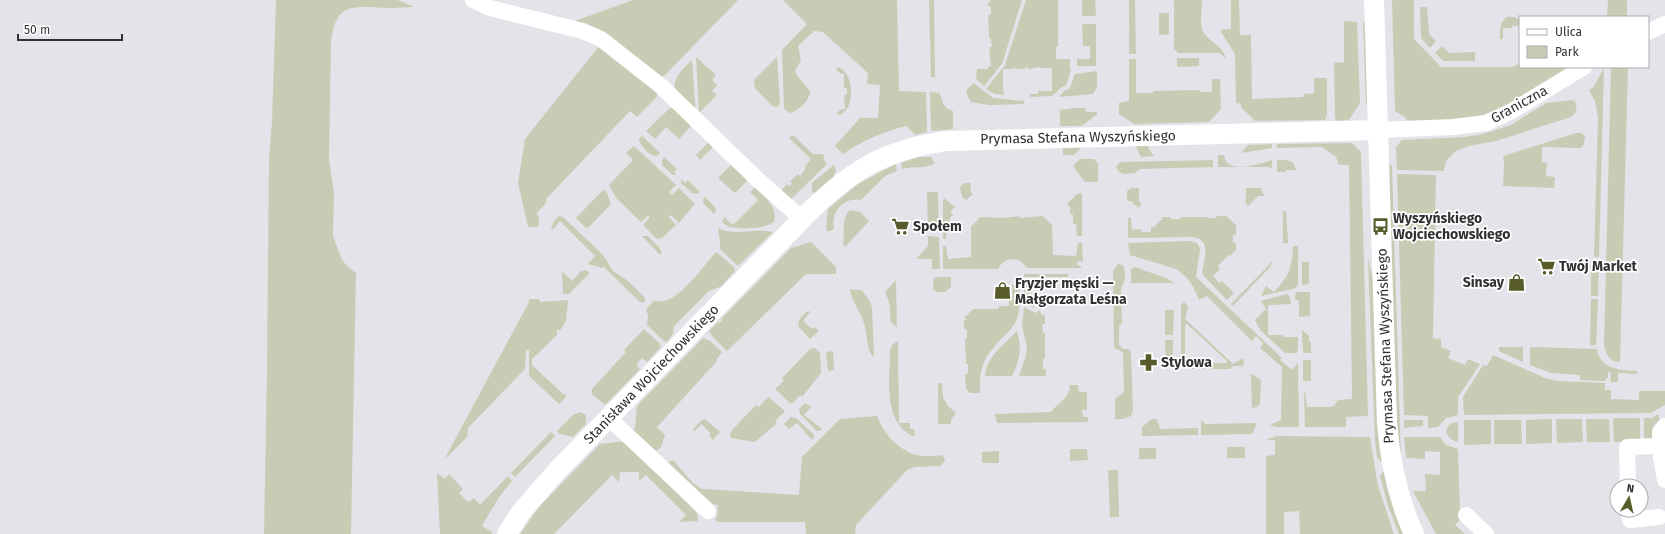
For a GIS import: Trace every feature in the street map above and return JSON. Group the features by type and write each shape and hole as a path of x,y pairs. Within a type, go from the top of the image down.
{"street":[{"path":"473,0 490,8 583,31 601,39 661,86 771,192 802,219"},
{"name":"Prymasa Stefana Wyszyńskiego","path":"1374,0 1385,398 1388,441 1398,493 1414,534"},
{"path":"1649,32 1665,24"},
{"name":"Graniczna","path":"1378,130 1454,127 1486,123 1512,111 1582,68"},
{"name":"Prymasa Stefana Wyszyńskiego","path":"802,219 834,187 852,174 887,156 908,148 927,144 963,140 1378,130"},
{"name":"Stanisława Wojciechowskiego","path":"507,534 521,512 536,494 802,219"},
{"path":"609,418 708,512"},
{"path":"1665,426 1660,432 1665,480"},
{"path":"1628,478 1627,447 1662,454"},
{"path":"1466,514 1486,534"},
{"path":"1630,518 1630,520 1659,517"}],"green space":[{"path":"276,0 398,0 414,7 357,7 349,9 342,13 337,19 333,28 331,42 329,159 334,193 333,236 342,260 356,273 351,534 264,534 269,157 272,121"},
{"path":"633,0 738,0 665,75 661,77 572,22"},
{"path":"783,0 897,0 899,91 926,92 927,132 915,135 907,126 898,128 874,137 843,154 835,146 860,118 878,118 880,85 867,84 868,73 823,32 814,31 798,46 801,60 795,71 810,91 808,98 803,105 793,112 790,113 784,109 782,50 807,24"},
{"path":"929,0 934,0 935,77 931,77"},
{"path":"990,0 1022,0 1002,64 984,86 976,79 977,69 988,69 988,67 991,66 989,47 992,47 991,39 989,38 988,15 991,15 991,7 988,6"},
{"path":"1026,0 1058,0 1058,47 1056,47 1056,59 1070,59 1071,70 1066,86 1062,87 1052,96 1030,97 1030,94 1038,94 1038,91 1052,91 1052,68 1040,67 1029,69 1027,67 1024,69 1017,69 1014,67 1013,69 1003,69 1004,95 995,94 986,89 1005,65"},
{"path":"1082,0 1095,0 1096,16 1082,16"},
{"path":"1129,0 1135,0 1136,54 1129,54"},
{"path":"1174,0 1202,0 1202,29 1204,33 1222,50 1226,59 1220,53 1178,53 1174,49"},
{"path":"1231,0 1239,0 1240,35 1251,35 1252,99 1303,97 1304,94 1314,93 1314,78 1327,78 1327,116 1325,120 1255,121 1241,107 1241,104 1236,103 1235,54 1220,30 1231,29"},
{"path":"1392,0 1414,0 1414,39 1441,67 1512,67 1519,64 1519,68 1570,68 1516,102 1477,118 1406,122 1406,118 1395,111"},
{"path":"1608,0 1627,0 1627,16 1607,16"},
{"path":"1420,7 1427,7 1429,34 1436,41 1430,48 1421,38"},
{"path":"1159,13 1169,13 1169,34 1159,35"},
{"path":"1507,17 1517,18 1519,19 1519,26 1503,28 1503,39 1500,39 1501,24"},
{"path":"1344,21 1357,22 1360,103 1349,120 1337,121 1335,118 1334,63 1344,62"},
{"path":"1363,21 1366,25 1369,103 1366,103"},
{"path":"1082,24 1096,24 1096,66 1077,66 1077,59 1090,59 1090,46 1083,46"},
{"path":"600,45 657,91 657,97 637,117 630,111 546,199 546,203 536,214 539,216 538,227 528,227 518,183 525,139"},
{"path":"1442,46 1449,53 1475,52 1475,61 1444,61 1435,53"},
{"path":"696,57 716,75 712,80 717,85 712,91 717,95 699,113"},
{"path":"777,57 780,102 779,106 776,107 772,106 755,88 754,80"},
{"path":"1177,58 1199,58 1199,66 1177,67"},
{"path":"1129,59 1136,59 1136,93 1199,90 1200,92 1212,92 1212,79 1220,79 1221,109 1209,122 1134,124 1119,114 1119,103 1129,101"},
{"path":"692,60 696,115 675,89 677,76"},
{"path":"838,67 848,76 851,91 851,99 845,112 839,115 837,113 841,109 845,109 844,95 847,94 847,88 844,88 844,74 836,70"},
{"path":"1604,68 1599,257 1594,257 1598,118 1595,101 1589,90 1593,88"},
{"path":"1611,68 1628,68 1620,362 1613,361 1607,355 1604,345"},
{"path":"1097,71 1097,87 1093,94 1059,97 1064,91 1070,88 1075,74"},
{"path":"974,83 993,98 1024,101 1024,104 989,105 971,102 966,90"},
{"path":"930,92 940,93 944,105 947,109 953,111 953,129 931,131"},
{"path":"1573,100 1576,104 1576,108 1571,117 1496,141 1469,146 1456,151 1446,161 1444,171 1397,170 1396,147 1402,140 1465,137 1483,134 1511,125 1546,103"},
{"path":"670,108 674,109 691,126 679,139 666,127 655,139 646,131"},
{"path":"1085,108 1086,112 1097,112 1097,114 1082,126 1060,126 1060,110"},
{"path":"1576,133 1581,133 1585,136 1584,144 1581,148 1542,147 1542,162 1547,163 1546,176 1555,177 1554,188 1503,186 1503,156"},
{"path":"793,135 813,154 823,154 825,156 823,159 827,164 791,199 779,193 787,184 790,186 792,183 790,181 798,174 800,176 806,168 805,166 811,159 789,138"},
{"path":"642,136 660,153 657,156 654,156 643,147 639,139"},
{"path":"709,142 714,146 700,160 696,155"},
{"path":"1352,143 1361,152 1368,416 1346,417 1345,427 1305,427 1305,391 1307,407 1331,407 1334,406 1338,400 1352,399 1349,165 1339,165 1336,157 1322,147 1277,148 1277,144"},
{"path":"1135,144 1146,144 1155,156 1141,157"},
{"path":"1272,144 1272,148 1241,153 1248,145"},
{"path":"1080,145 1080,149 1074,155 1063,155 1063,147"},
{"path":"634,146 676,185 669,192 672,195 679,188 695,204 679,223 671,215 669,217 676,225 662,238 657,239 643,225 650,217 648,215 641,222 616,198 609,185 633,160 626,153"},
{"path":"1218,155 1224,155 1226,162 1230,165 1242,167 1218,167"},
{"path":"664,157 677,169 674,172 677,175 673,175 662,165"},
{"path":"918,157 931,157 935,163 924,167 902,169 901,163"},
{"path":"1080,159 1094,159 1098,164 1098,182 1085,182 1073,166"},
{"path":"1213,160 1213,167 1140,169 1135,173 1124,174 1119,172 1116,167 1122,162"},
{"path":"1272,160 1272,169 1269,167 1242,167"},
{"path":"1277,160 1286,160 1291,162 1295,166 1296,170 1277,172"},
{"path":"1387,162 1392,166 1401,458 1398,452"},
{"path":"732,164 748,180 735,193 718,178"},
{"path":"896,164 897,171 885,176 861,200 849,201 840,206 835,216 834,228 831,231 827,231 828,209 858,184"},
{"path":"834,165 836,170 833,178 815,194 812,191 812,183"},
{"path":"1397,174 1436,175 1433,338 1441,339 1441,347 1451,351 1448,358 1465,365 1468,359 1480,364 1458,397 1458,415 1446,418 1438,427 1428,428 1428,416 1404,415"},
{"path":"681,179 685,183 688,180 700,192 697,194 692,193 681,183"},
{"path":"964,183 970,183 971,192 973,194 966,200 962,197 960,187"},
{"path":"755,187 770,203 774,212 774,222 756,228 740,228 726,225 722,222 724,217 733,225 758,200 750,192"},
{"path":"1131,188 1139,188 1139,201 1142,204 1138,208 1131,201 1127,201 1127,191"},
{"path":"1246,188 1261,188 1264,196 1258,196 1248,206 1245,202"},
{"path":"603,190 606,191 611,204 589,227 586,228 576,218"},
{"path":"927,192 938,192 939,232 928,232"},
{"path":"1082,193 1082,236 1077,236 1076,224 1073,224 1073,215 1069,212 1071,209 1067,204 1077,194"},
{"path":"704,196 714,206 716,210 714,214 703,203"},
{"path":"944,198 955,207 950,212 953,214 950,218 950,227 947,227 946,239 943,239"},
{"path":"850,210 860,212 869,221 845,247 843,244 844,222 847,213"},
{"path":"1283,211 1286,211 1288,243 1283,243"},
{"path":"559,216 563,217 603,255 613,271 628,281 645,298 644,303 640,302 603,266 602,268 588,264 595,256 560,221 553,229 551,229 554,221"},
{"path":"1019,216 1020,218 1043,216 1052,225 1053,255 1076,256 1078,243 1082,243 1083,261 1077,262 1077,265 1081,266 1081,268 1027,268 1019,260 1013,259 1004,262 998,269 943,269 943,246 946,246 948,259 971,257 971,227 980,217 1003,218"},
{"path":"1217,216 1226,216 1236,225 1236,235 1233,235 1233,243 1236,243 1236,250 1230,256 1228,255 1218,266 1220,269 1213,276 1219,283 1222,281 1234,293 1227,300 1202,274 1206,251 1203,242 1191,237 1128,237 1128,218 1131,218 1132,230 1141,229 1141,232 1151,232 1151,227 1154,227 1163,217 1180,219 1181,217 1216,218"},
{"path":"718,228 732,232 773,232 738,266 720,249"},
{"path":"642,236 648,236 659,247 662,253 660,255"},
{"path":"928,236 939,237 940,269 932,269 932,259 917,258 928,246"},
{"path":"1190,241 1197,243 1200,249 1196,277 1282,358 1280,360 1292,370 1298,363 1299,427 1276,427 1270,425 1281,420 1282,367 1260,348 1263,343 1256,336 1252,341 1207,296 1199,300 1190,282 1176,269 1130,255 1128,243"},
{"path":"811,242 836,267 836,274 806,274 727,351 709,331 718,322 720,323 722,321 721,319 791,248"},
{"path":"1293,246 1298,246 1298,284 1296,288 1261,296 1266,286 1274,292 1283,281 1291,266"},
{"path":"716,252 734,267 735,271 720,287 709,291 674,326 673,334 667,342 664,341 647,325 648,316 646,309 654,301 663,301 672,298 680,292 689,284"},
{"path":"1368,259 1374,283 1382,462 1377,458 1375,441"},
{"path":"1270,262 1272,262 1270,267 1233,306 1231,304 1269,265"},
{"path":"1302,262 1309,262 1309,284 1302,285"},
{"path":"1594,262 1599,262 1598,296 1591,296 1591,269 1594,269"},
{"path":"1118,264 1123,265 1125,271 1125,280 1121,288 1122,323 1119,327 1119,345 1123,349 1128,349 1131,352 1133,411 1131,416 1123,419 1115,419 1115,399 1124,392 1123,352 1114,348 1113,271"},
{"path":"1135,267 1166,278 1174,283 1131,283 1131,269"},
{"path":"586,270 589,274 569,294 563,294 562,271 572,281 581,271"},
{"path":"1024,274 1068,274 1068,277 1024,277"},
{"path":"936,277 951,277 951,287 945,292 937,292 934,290 933,280"},
{"path":"896,280 897,327 891,322 889,302 885,292"},
{"path":"1024,281 1032,281 1032,293 1029,293 1029,303 1034,303 1034,308 1024,303"},
{"path":"1012,285 1020,285 1017,319 1011,329 991,351 984,363 980,376 980,393 970,393 966,389 965,374 968,374 968,364 966,364 967,351 965,351 965,339 967,338 967,329 964,329 964,320 967,320 964,318 973,309 998,309 999,306 1009,306 1009,297 1012,296"},
{"path":"850,289 862,290 872,307 874,357 870,352 864,322 852,298"},
{"path":"1297,292 1310,292 1310,316 1299,317 1299,301 1295,299"},
{"path":"1287,294 1290,297 1291,304 1268,305 1268,335 1298,337 1298,350 1296,353 1285,353 1261,331 1255,320 1266,309 1261,301"},
{"path":"529,299 539,299 540,302 568,300 566,321 560,331 558,329 556,332 558,334 532,359 532,365 563,394 566,395 566,397 559,404 529,376 529,350 526,350 525,369 468,428 467,437 444,460 529,302"},
{"path":"1591,299 1598,299 1596,345 1590,345"},
{"path":"1184,302 1188,307 1185,319 1233,364 1243,358 1243,366 1233,366 1230,369 1191,369 1187,365 1191,361 1194,363 1227,363 1227,361 1187,324 1185,324 1185,357 1188,359 1184,363 1181,360 1181,305"},
{"path":"1024,307 1036,313 1039,310 1042,315 1045,315 1045,324 1042,324 1043,333 1045,333 1045,359 1043,359 1043,369 1046,369 1046,376 1019,376 1025,359 1027,347 1022,325"},
{"path":"1165,310 1174,310 1173,335 1165,335"},
{"path":"806,312 810,312 803,321 812,329 814,327 819,331 810,339 798,326 799,320"},
{"path":"644,329 660,344 661,347 647,362 642,358 636,365 640,369 606,404 604,404 592,394 592,389 626,352 624,350"},
{"path":"1302,330 1309,336 1309,342 1311,342 1311,353 1303,353"},
{"path":"1017,331 1020,348 1017,365 1012,376 985,376 986,369 992,357"},
{"path":"703,338 710,341 722,352 716,360 717,361 657,427 665,435 661,447 656,451 632,431 635,428 637,406"},
{"path":"1165,340 1173,340 1173,368 1166,368"},
{"path":"898,341 899,423 910,423 910,429 914,429 915,437 904,430 897,422 890,400 890,350 892,345"},
{"path":"1499,347 1523,347 1523,362 1499,351"},
{"path":"1530,347 1597,349 1602,361 1607,365 1612,368 1637,371 1637,374 1618,373 1618,382 1611,382 1610,372 1608,372 1608,378 1606,378 1606,381 1580,380 1580,375 1551,373 1530,365"},
{"path":"815,348 820,353 821,373 802,397 800,395 793,403 790,403 775,389 784,381 782,378 810,349"},
{"path":"833,351 834,370 828,371 826,352"},
{"path":"1493,355 1545,378 1558,381 1605,383 1605,390 1611,390 1611,399 1639,400 1639,391 1665,391 1665,405 1651,413 1464,415 1463,397 1483,365 1487,366"},
{"path":"1303,360 1311,360 1311,381 1303,381"},
{"path":"1241,373 1252,374 1261,380 1260,403 1257,407 1252,408 1251,374"},
{"path":"939,383 942,383 943,398 947,405 956,413 951,420 951,424 938,424"},
{"path":"1070,385 1078,385 1079,392 1087,392 1087,410 1082,410 1083,417 1088,417 1088,422 997,423 995,414 1051,412 1066,397"},
{"path":"768,397 785,411 775,421 777,423 755,442 731,438 730,435 732,430 756,405 759,407"},
{"path":"805,403 811,407 804,415 822,429 820,431 817,431 800,414 799,409"},
{"path":"580,412 586,415 586,424 573,437 560,434 557,431 573,415"},
{"path":"1659,415 1659,421 1653,427 1653,442 1644,442 1644,418 1652,418"},
{"path":"877,416 892,440 910,453 920,456 943,455 945,461 940,466 915,467 907,470 856,525 855,534 806,534 805,522 717,522 715,519 717,517 718,505 710,504 668,464 670,461 674,461 693,483 702,489 799,495 802,457 840,419"},
{"path":"791,417 796,418 814,435 812,440 797,423 789,429 784,424"},
{"path":"1613,418 1640,418 1640,442 1614,442"},
{"path":"705,419 720,432 713,440 709,435 711,434 702,424 693,432 694,428"},
{"path":"1152,419 1157,419 1160,429 1198,428 1198,435 1142,436 1142,427"},
{"path":"1552,419 1552,443 1526,444 1526,420"},
{"path":"1556,419 1582,419 1583,442 1557,443"},
{"path":"1586,419 1609,419 1610,442 1587,442"},
{"path":"1201,420 1205,424 1257,423 1252,434 1201,435"},
{"path":"1404,420 1423,420 1423,426 1404,428"},
{"path":"1464,420 1491,420 1491,444 1464,445"},
{"path":"1494,420 1521,420 1522,444 1494,444"},
{"path":"1458,422 1458,442 1449,437 1446,431 1449,425"},
{"path":"551,432 555,436 515,477 511,473"},
{"path":"1276,436 1370,437 1378,486 1394,534 1300,534 1299,511 1284,512 1284,534 1266,534 1266,456 1275,455 1275,440 1266,440"},
{"path":"1404,437 1440,437 1446,445 1458,449 1460,510 1464,516 1455,525 1465,534 1436,534 1413,491 1426,491 1425,474 1440,475 1440,452 1425,451 1425,459 1406,458"},
{"path":"624,441 697,513 698,521 679,522 686,515 646,475 639,481 639,472 620,472 619,482 612,475 554,534 520,534 539,507 600,444"},
{"path":"1227,447 1245,447 1245,458 1227,458"},
{"path":"1139,448 1156,448 1156,459 1139,459"},
{"path":"1070,449 1087,449 1088,460 1070,461"},
{"path":"999,451 999,463 982,463 982,452"},
{"path":"1108,470 1118,470 1119,517 1110,517"},
{"path":"1384,470 1404,534 1399,534 1388,506 1380,476"},
{"path":"437,473 445,479 449,474 463,489 459,493 468,502 474,498 480,505 508,476 512,481 499,497 482,526 492,532 492,534 440,534"}],"place":[{"name":"Społem","path":"900,226"},
{"name":"Wyszyńskiego Wojciechowskiego","path":"1380,226"},
{"name":"Twój Market","path":"1546,266"},
{"name":"Sinsay","path":"1517,282"},
{"name":"Fryzjer męski — Małgorzata Leśna","path":"1002,291"},
{"name":"Stylowa","path":"1148,362"}]}
